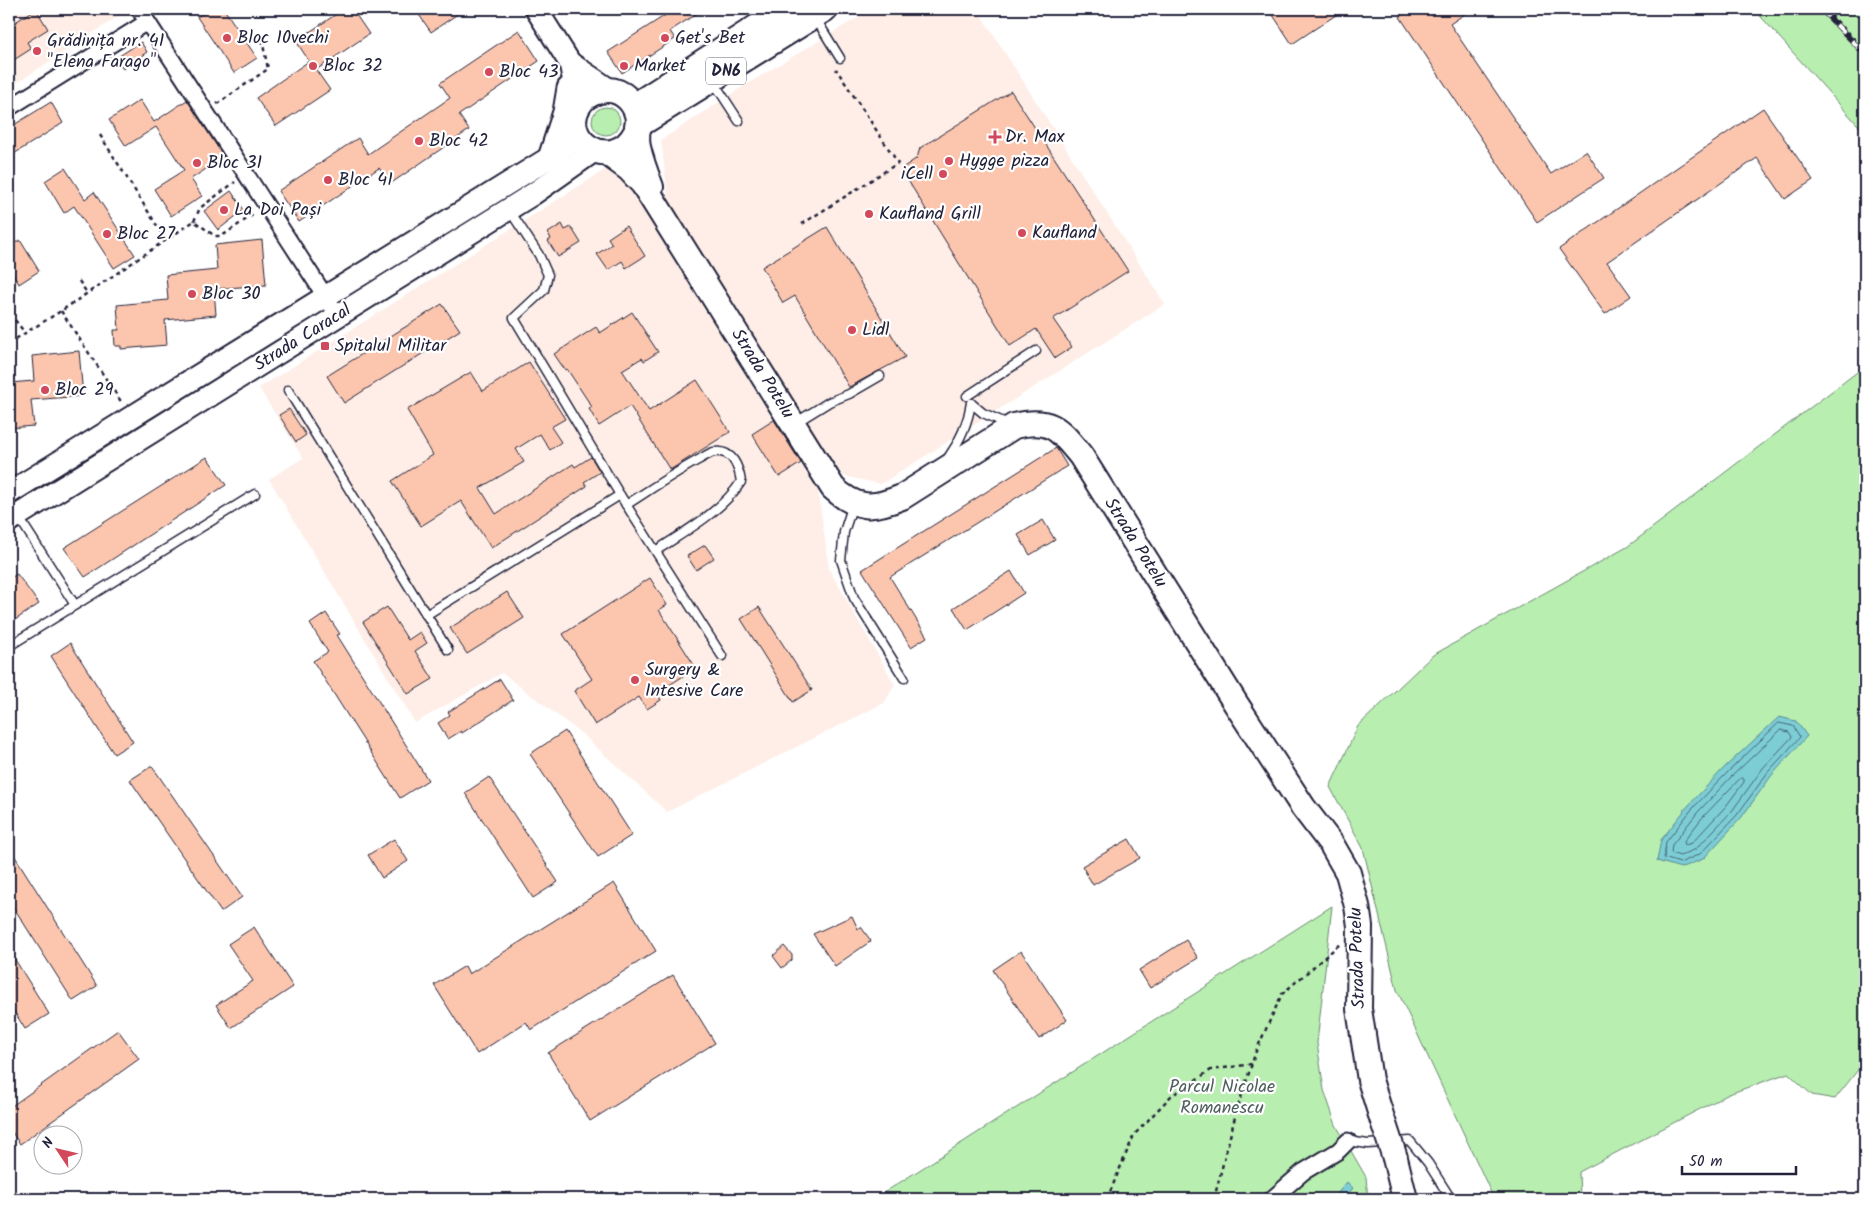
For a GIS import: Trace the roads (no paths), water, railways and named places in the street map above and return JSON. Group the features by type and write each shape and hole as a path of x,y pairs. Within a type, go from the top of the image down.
{"main road":[{"path":"536,9 570,63 579,106"},
{"name":"DN6","path":"593,147 622,149 628,144 636,121 785,9"},
{"name":"DN6","path":"636,121 669,106 816,11"},
{"path":"570,63 610,90 623,95 636,121"},
{"path":"549,158 559,132 567,102 570,63"},
{"path":"593,147 575,121 579,106 592,93 600,90 610,90"},
{"path":"658,207 651,149 655,133 669,106"},
{"name":"Strada Potelu","path":"636,121 640,157 658,207"},
{"name":"Strada Potelu","path":"593,147 629,169 643,184 833,488 842,496 868,506 883,505 902,497 1014,426 1032,422 1045,423 1055,428 1081,456 1236,704 1303,807 1332,845 1348,873 1360,926 1359,1009 1370,1080 1395,1158 1405,1199"},
{"name":"Strada Caracal","path":"9,493 325,295 549,158 593,147"},
{"name":"Strada Caracal","path":"12,513 338,316 509,209 561,176 593,147"}],"street":[{"path":"139,9 338,316"},
{"path":"9,108 147,22"},
{"path":"1272,1199 1303,1172 1338,1151 1348,1141"}],"lane":[{"path":"816,11 840,58"},
{"path":"712,79 739,121"},
{"path":"509,209 539,255 548,275 544,290 514,318 626,505 722,656"},
{"path":"967,396 1036,351"},
{"path":"794,424 829,402 849,394 880,376"},
{"path":"288,390 448,650"},
{"path":"930,479 955,448 968,419 971,403 982,413 1014,426"},
{"path":"626,505 688,465 713,452 724,452 733,458 740,468 741,482 723,504 656,551"},
{"path":"9,646 255,494"},
{"path":"426,615 620,495"},
{"path":"854,502 844,532 840,560 854,598 904,678"},
{"path":"12,513 75,605"},
{"path":"1348,1141 1368,1144 1410,1141 1428,1163 1451,1199"}],"water":[{"path":"1779,717 1796,721 1807,736 1772,775 1741,818 1703,859 1681,868 1657,861 1661,840 1688,806 1724,768"},
{"path":"1347,1182 1353,1188 1344,1199 1333,1199"}],"railway":[{"path":"1821,9 1865,54"}],"place":[{"name":"Bloc 10vechi","path":"227,38"},
{"name":"Get's Bet","path":"665,38"},
{"name":"Grădinița nr. 41 \"Elena Farago\"","path":"37,51"},
{"name":"Bloc 32","path":"313,66"},
{"name":"Market","path":"624,66"},
{"name":"Bloc 43","path":"489,72"},
{"name":"Dr. Max","path":"995,137"},
{"name":"Bloc 42","path":"419,141"},
{"name":"Hygge pizza","path":"949,161"},
{"name":"Bloc 31","path":"197,163"},
{"name":"iCell","path":"943,174"},
{"name":"Bloc 41","path":"328,180"},
{"name":"La Doi Pași","path":"224,210"},
{"name":"Kaufland Grill","path":"869,214"},
{"name":"Kaufland","path":"1022,233"},
{"name":"Bloc 27","path":"107,234"},
{"name":"Bloc 30","path":"192,294"},
{"name":"Lidl","path":"852,330"},
{"name":"Spitalul Militar","path":"325,346"},
{"name":"Bloc 29","path":"45,390"},
{"name":"Surgery & Intesive Care","path":"635,680"}],"park label":[{"name":"Parcul Nicolae Romanescu","path":"1222,1097"}]}
